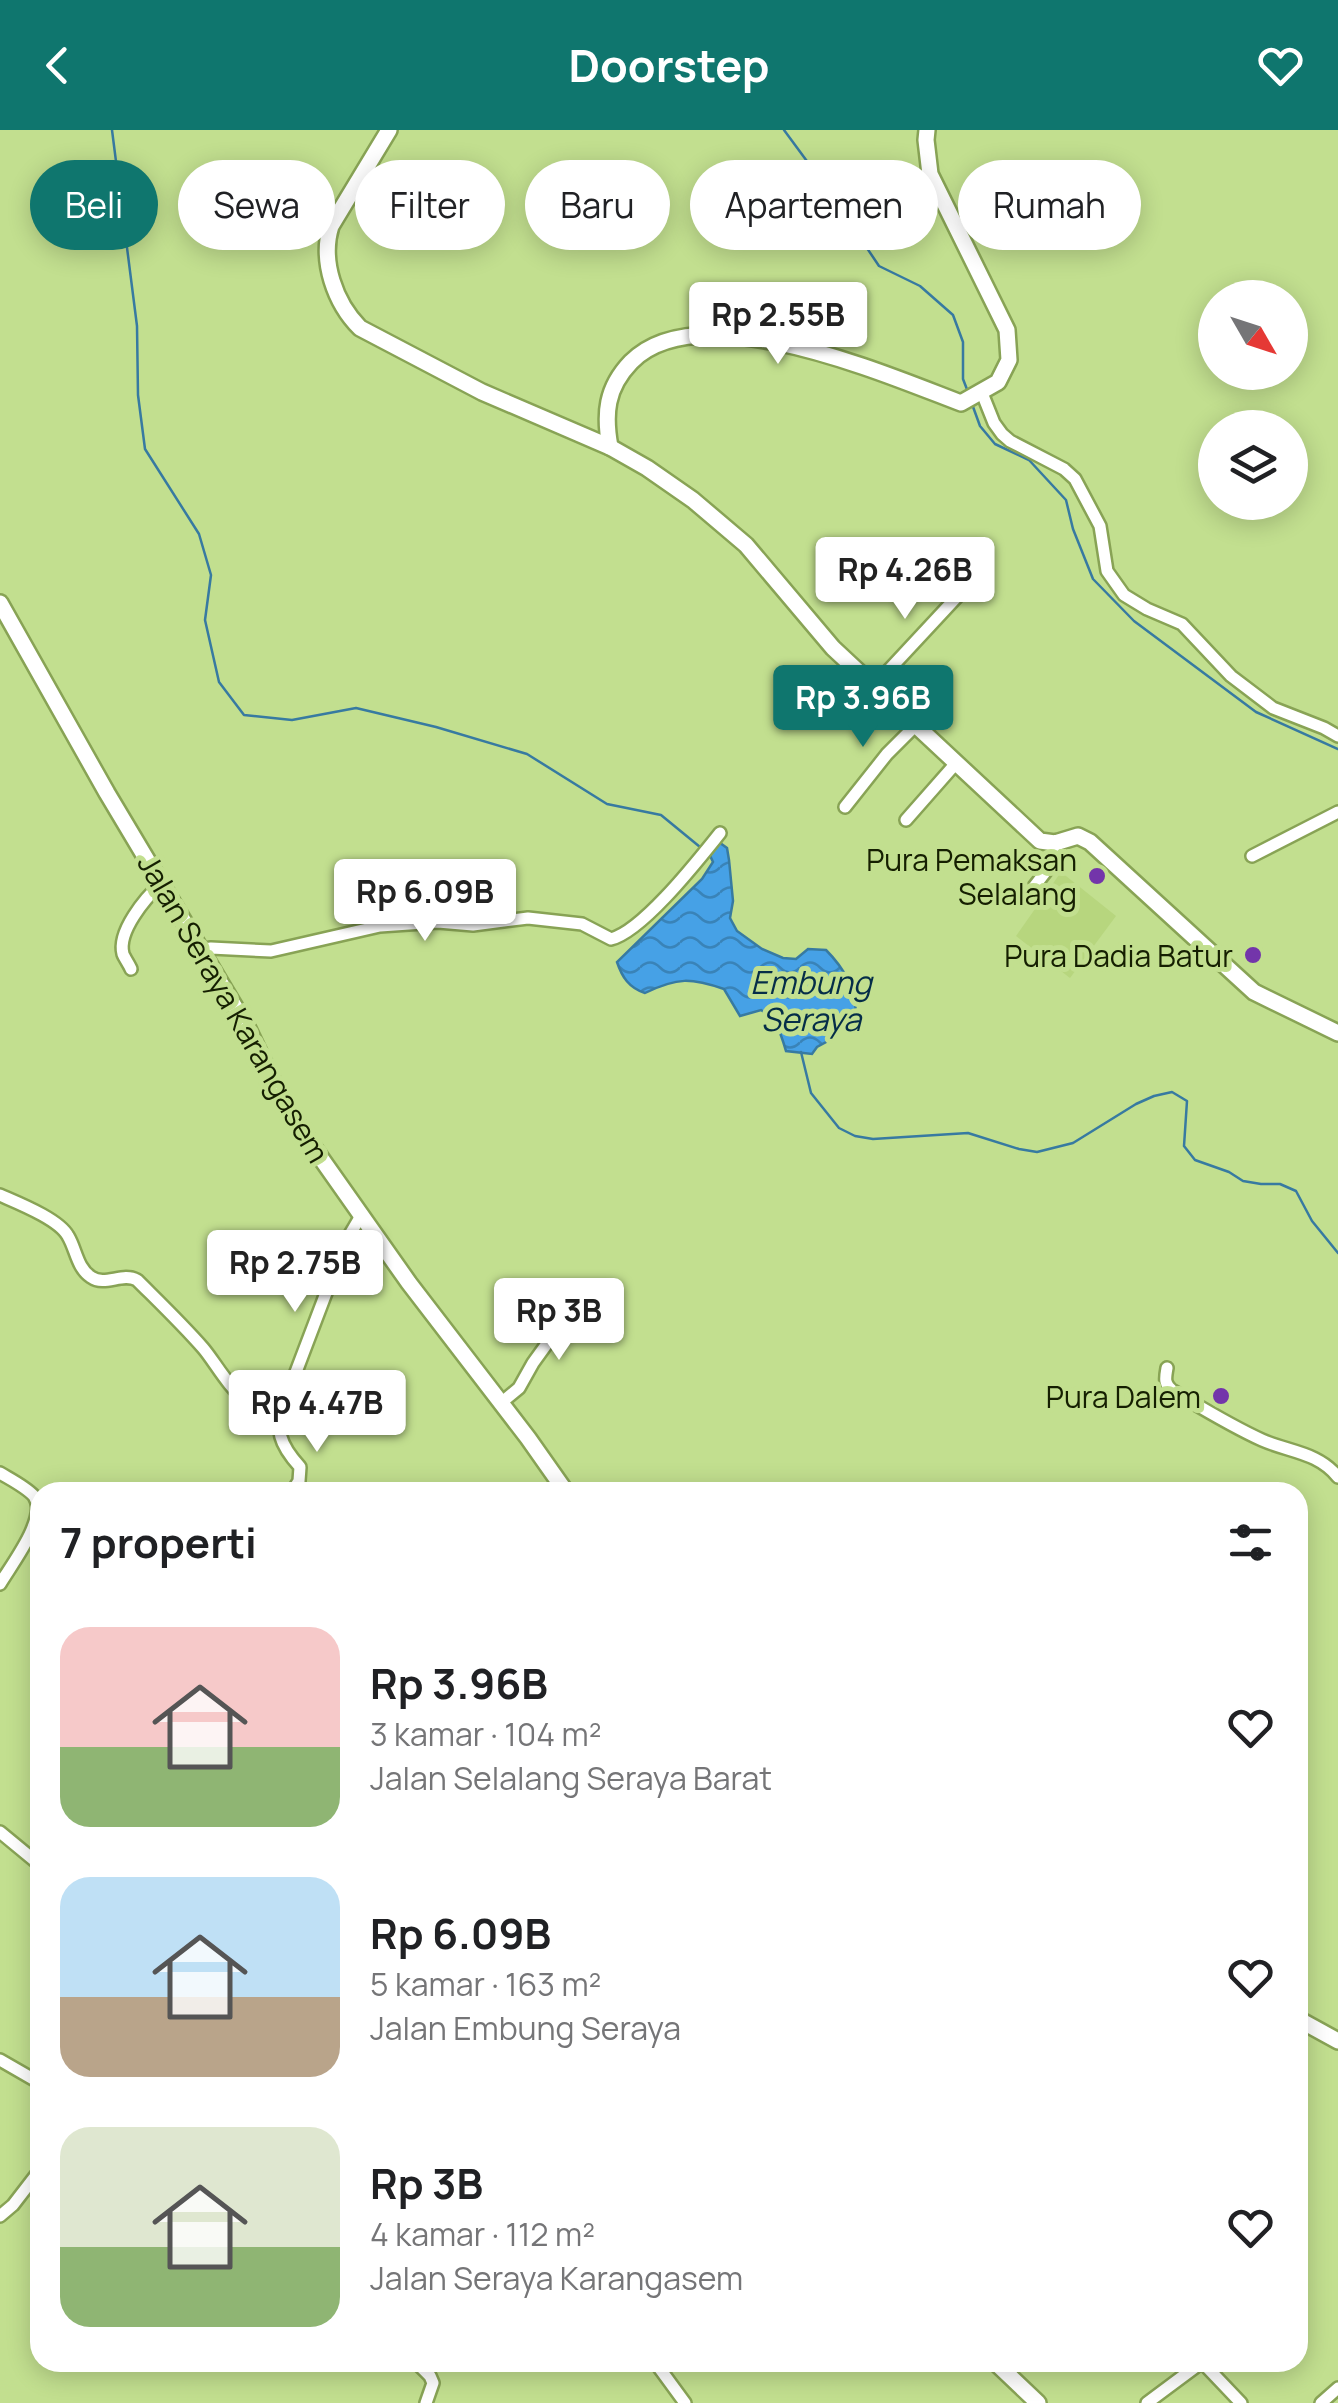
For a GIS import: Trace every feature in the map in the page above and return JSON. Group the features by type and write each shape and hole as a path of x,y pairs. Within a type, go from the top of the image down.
{"street":[{"path":"390,130 328,234 328,266 342,306 360,328 482,392 610,448 693,500 758,558 832,648 1040,841 1055,843 1078,836 1090,842 1254,992 1338,1033"},
{"path":"610,448 606,418 608,398 616,381 636,357 657,343 678,337 739,337 834,355 960,403 998,382 1009,360 1007,330 930,174 926,130"},
{"path":"980,394 998,431 1010,442 1075,478 1100,526 1107,571 1124,595 1182,624 1231,676 1273,708 1338,736"},
{"path":"576,432 588,430 606,418"},
{"path":"874,686 967,586"},
{"name":"Jalan Seraya Karangasem","path":"0,603 248,1029 299,1127 409,1283 559,1482"},
{"path":"845,807 916,725"},
{"path":"906,820 957,762"},
{"path":"1252,856 1338,812"},
{"path":"200,950 271,951 380,926 528,918 582,924 612,939 642,920 720,833"},
{"path":"1023,901 1047,870 1055,843"},
{"path":"131,969 122,949 126,932 144,901 161,884"},
{"path":"0,1195 65,1231 91,1277 102,1281 130,1276 137,1280 203,1347 246,1400 267,1408 285,1402"},
{"path":"298,1482 300,1467 286,1450 278,1421 344,1243 362,1214"},
{"path":"502,1403 519,1388 584,1292"},
{"path":"1167,1368 1166,1386 1173,1391 1266,1442 1312,1456 1338,1477"},
{"path":"0,1473 30,1494"},
{"path":"0,1584 30,1535"},
{"path":"0,1832 30,1857"},
{"path":"1308,2025 1338,2041"},
{"path":"0,2060 30,2077"},
{"path":"0,2216 30,2183"},
{"path":"426,2372 433,2383 426,2403"},
{"path":"662,2372 685,2403"},
{"path":"1005,2372 1038,2403"},
{"path":"1147,2403 1189,2372"},
{"path":"1212,2372 1241,2403"},
{"path":"1321,2403 1338,2388"}],"shaded area":[{"path":"1061,872 1116,916 1070,978 1016,936"}],"water":[{"name":"Embung Seraya","path":"716,840 727,848 733,901 730,918 737,931 783,958 796,959 808,949 826,950 848,981 855,999 855,1018 812,1054 786,1051 771,1018 761,1010 740,1016 724,989 684,981 645,993 630,985 621,972 617,962 702,879 713,862 707,849"}],"waterway":[{"path":"112,130 137,326 138,395 145,449 199,534 211,575 205,620 219,682 244,715 292,720 356,708 436,727 527,754 607,804 661,815 700,847"},
{"path":"784,130 879,266 920,286 953,315 963,342 963,379 968,392"},
{"path":"972,404 980,426 995,444 1029,460 1066,500 1093,579 1134,621 1256,712 1338,749"},
{"path":"801,1052 811,1093 839,1128 873,1139 968,1133 1037,1152 1073,1143 1136,1104 1172,1092 1187,1101 1184,1146 1195,1160 1243,1181 1280,1184 1296,1191 1312,1221 1338,1253"}],"place":[{"name":"Pura Pemaksan Selalang","path":"1097,876"},
{"name":"Pura Dadia Batur","path":"1253,955"},
{"name":"Pura Dalem","path":"1221,1396"}]}
